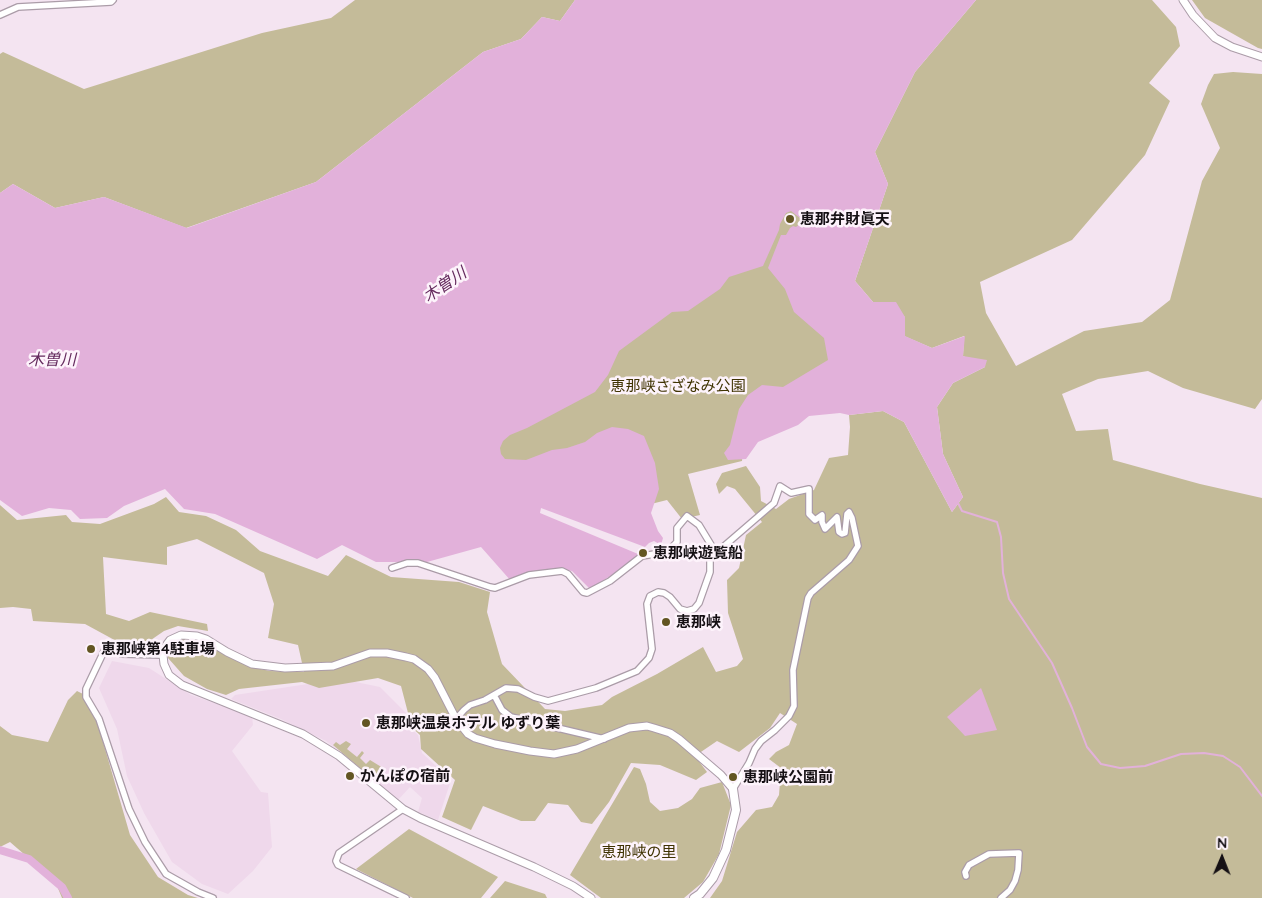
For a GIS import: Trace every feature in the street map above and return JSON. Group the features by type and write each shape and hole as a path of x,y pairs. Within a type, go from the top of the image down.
{"main road":[{"path":"694,898 700,894 713,878 726,850 736,810 733,789"}],"street":[{"path":"0,15 18,7 111,2 112,0"},
{"path":"1183,0 1192,15 1215,38 1232,47 1262,57"},
{"path":"456,719 470,705 500,690 518,689 534,697 548,700 596,688 637,671 649,658 652,649 647,604 650,596 658,592 664,593 680,609 687,611 694,609 710,572 710,557 774,503 780,486 791,493 808,488 809,514 815,520 822,516 825,529 837,517 839,532 845,533 847,514 849,512 858,546 848,560 811,592 793,670 794,706 789,716 760,741 754,749 749,763 733,789 721,775 674,735 646,726 629,728 570,751 554,754 544,754 482,741 468,734 456,719 428,668 406,657 370,653 323,667 272,667 252,664 227,652 206,638 188,635 170,640 164,649 163,656 166,669 182,685 316,740 340,756 403,809 534,867 573,886 591,898"},
{"path":"392,568 406,563 418,564 495,588 529,575 562,571 568,574 587,593 610,581 642,556 669,550 677,542 677,528 687,516 699,525 716,553"},
{"path":"163,656 121,654 106,647 86,690 86,697 99,719 129,809 145,842 166,874 213,898"},
{"path":"494,694 502,710 511,717 604,739"},
{"path":"403,809 339,853 336,861 338,865 406,898"},
{"path":"966,876 965,872 969,865 990,854 1019,853 1015,881 1010,890 1001,898"}],"shaded area":[{"path":"112,661 149,668 191,695 252,716 253,725 232,751 261,792 268,793 272,847 253,871 228,894 202,884 172,862 144,813 127,776 117,729 99,688"},
{"path":"341,679 380,687 406,713 405,723 418,735 422,753 451,780 438,820 418,812 422,798 410,787 398,800 326,741 281,719 231,699 235,695"}],"green space":[{"path":"355,0 575,0 560,21 542,17 521,39 483,52 316,182 186,228 104,197 55,208 13,184 0,193 0,54 3,52 84,89 262,33 331,18"},
{"path":"976,0 1152,0 1176,27 1180,46 1149,83 1170,101 1145,155 1072,240 980,282 986,313 1016,366 1084,331 1142,322 1170,300 1202,181 1220,148 1201,104 1208,85 1214,74 1233,72 1262,74 1262,399 1255,409 1183,388 1148,371 1098,379 1062,394 1076,431 1108,429 1113,460 1200,484 1262,498 1262,898 710,898 722,881 737,832 756,810 772,807 779,795 781,768 769,759 776,752 789,745 797,724 780,713 770,728 739,752 717,741 695,756 707,772 696,780 660,765 631,763 609,802 592,824 581,822 568,805 548,803 535,821 521,821 483,806 471,830 442,817 455,780 421,749 420,735 406,722 408,713 401,686 378,678 319,688 302,682 239,689 226,695 207,689 184,676 168,658 169,647 183,639 204,642 251,667 270,671 304,672 298,645 268,638 274,604 264,573 197,539 167,547 167,565 103,557 106,614 129,621 150,612 207,624 208,631 178,626 164,631 148,642 131,649 85,624 33,621 31,609 0,608 0,505 17,520 66,515 72,522 100,524 154,504 166,497 179,512 206,516 236,530 260,551 328,576 346,555 391,577 459,582 490,592 487,612 502,664 545,709 565,711 602,705 612,697 657,674 703,647 716,672 737,666 743,659 728,613 727,580 739,568 746,535 762,522 735,489 727,486 719,494 716,484 722,473 746,466 760,487 761,501 776,509 789,499 814,490 829,458 848,455 849,415 883,411 904,422 952,512 963,497 943,454 937,407 953,383 985,367 963,356 964,336 932,348 904,336 905,317 873,302 855,281 888,184 875,152 915,72"},
{"path":"1192,0 1262,0 1262,49 1205,18"},
{"name":"恵那峡さざなみ公園","path":"787,194 813,219 839,365 746,415 742,461 688,474 700,515 682,519 667,500 651,504 507,473 488,440 609,344"},
{"path":"77,691 83,694 97,721 130,835 158,877 188,895 198,898 62,898 55,881 10,842 0,847 0,726 12,735 48,742 68,700"},
{"path":"346,741 351,744 347,749 357,757 362,751 364,753 360,758 366,764 370,760 383,768 383,771 374,780 333,745 336,742 340,745"},
{"name":"恵那峡の里","path":"634,767 640,769 650,802 660,811 678,808 692,799 700,788 722,782 731,805 719,854 703,882 684,898 601,898 570,875"},
{"path":"409,829 498,877 481,898 413,898 356,869"},
{"path":"505,881 545,894 547,898 490,898"}],"water":[{"name":"木曽川","path":"575,0 976,0 915,72 875,152 888,184 855,281 873,302 896,302 905,317 905,336 932,348 965,336 963,356 987,360 985,367 953,383 937,407 943,454 963,497 952,512 904,422 883,411 849,415 840,413 809,416 798,425 758,442 746,459 728,460 724,453 730,445 739,409 748,395 762,385 783,387 828,360 824,338 794,312 785,289 768,268 781,235 786,235 790,228 796,227 801,223 800,218 791,211 786,213 780,224 763,266 729,277 720,289 688,311 672,312 619,351 608,375 595,392 510,435 503,441 500,448 501,454 505,459 526,460 552,450 567,448 585,442 597,433 612,427 628,429 644,436 655,463 659,489 651,513 663,538 661,545 654,541 649,543 626,566 590,589 572,571 562,569 511,581 481,547 427,562 376,562 342,545 317,559 215,514 184,509 165,489 124,506 107,518 80,519 71,510 49,508 22,516 0,500 0,193 13,184 55,208 104,197 187,228 316,182 483,52 521,39 542,17 560,21"},
{"path":"981,688 997,730 965,736 947,717"}],"pier":[{"path":"541,508 645,547 638,554 540,513"}],"waterway":[{"path":"958,503 962,511 997,522 1001,537 1003,573 1009,599 1052,663 1087,747 1101,764 1120,768 1145,766 1181,754 1204,753 1223,756 1240,767 1262,796"},
{"path":"0,850 29,859 62,887 68,898"}],"place":[{"name":"恵那弁財眞天","path":"790,219"},
{"name":"恵那峡遊覧船","path":"643,553"},
{"name":"恵那峡","path":"666,622"},
{"name":"恵那峡第4駐車場","path":"91,649"},
{"name":"恵那峡温泉ホテル ゆずり葉","path":"366,723"},
{"name":"かんぽの宿前","path":"350,776"},
{"name":"恵那峡公園前","path":"733,777"}]}
